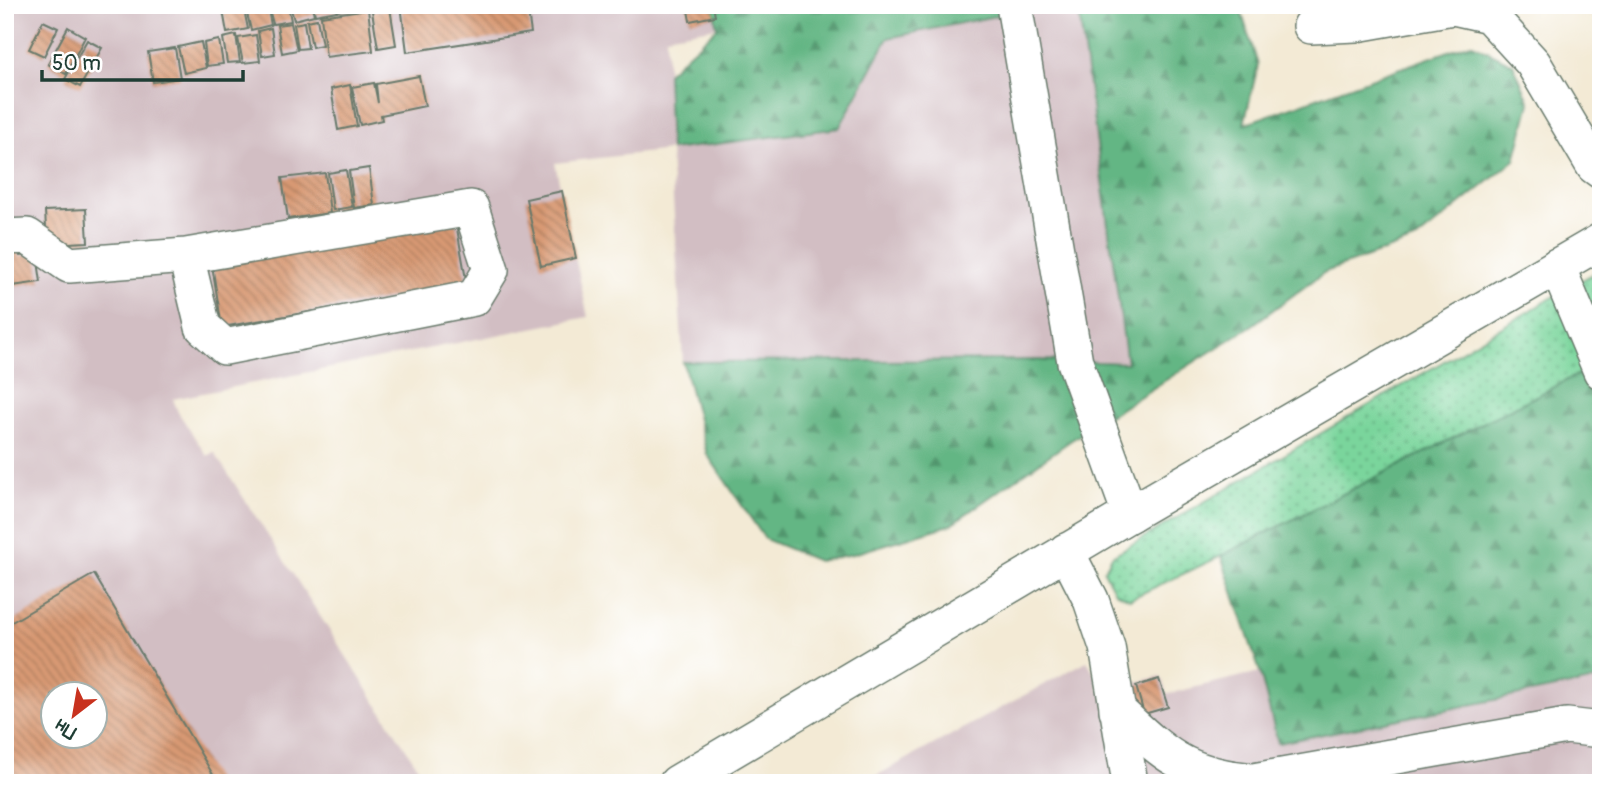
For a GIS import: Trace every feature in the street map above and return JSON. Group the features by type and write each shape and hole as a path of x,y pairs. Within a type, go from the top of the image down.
{"lane":[{"path":"1014,5 1075,362 1130,514"},
{"path":"1311,26 1356,24 1453,7 1489,15 1533,63 1594,166 1601,172"},
{"path":"5,237 27,236 69,265 186,256 471,208 491,270 474,298 225,347 203,327 186,256"},
{"path":"677,783 1066,551 1601,241"},
{"path":"1557,266 1601,371"},
{"path":"1066,551 1091,600 1103,636 1130,783"},
{"path":"1117,710 1148,739 1182,765 1214,777 1243,782 1567,726 1601,730"}],"shaded area":[{"path":"5,5 713,5 717,27 666,36 670,149 839,128 888,38 1049,5 1078,5 1128,363 1037,360 683,362 670,150 555,163 588,317 173,399 178,412 207,456 214,452 428,783 5,783"},
{"path":"1087,661 1097,677 1099,692 1161,676 1167,694 1260,672 1279,743 1601,679 1601,783 863,783"}],"green space":[{"path":"713,5 1049,5 888,38 839,128 670,150 667,73 717,28"},
{"path":"1078,5 1238,5 1258,65 1244,124 1471,43 1513,64 1530,103 1515,160 1417,239 1325,272 1251,326 1070,441 950,525 853,554 818,561 765,539 707,454 683,362 1037,360 1127,363"},
{"path":"1601,269 1601,363 1221,556 1130,599 1115,592 1104,571 1112,556"},
{"path":"1601,363 1601,679 1278,743 1260,672 1221,556"}],"building":[{"path":"222,5 243,5 248,29 227,33"},
{"path":"245,5 267,5 271,25 251,30"},
{"path":"268,5 288,5 291,21 273,24"},
{"path":"290,5 312,5 314,15 294,20"},
{"path":"313,5 364,5 364,6 315,15"},
{"path":"401,5 527,5 531,33 407,52"},
{"path":"687,5 713,5 715,16 690,21"},
{"path":"390,8 396,45 378,48 372,11"},
{"path":"368,9 373,51 326,57 321,16"},
{"path":"317,19 322,45 312,47 307,21"},
{"path":"43,21 58,28 44,56 29,49"},
{"path":"304,22 308,48 298,49 294,24"},
{"path":"291,23 297,50 282,53 277,25"},
{"path":"68,27 85,37 66,74 48,64"},
{"path":"271,28 275,54 262,56 258,31"},
{"path":"236,35 240,62 227,63 223,38"},
{"path":"256,35 260,61 243,63 238,38"},
{"path":"87,40 102,48 80,87 65,79"},
{"path":"219,40 223,64 207,66 204,43"},
{"path":"201,42 206,68 184,73 178,47"},
{"path":"175,48 180,78 153,82 148,52"},
{"path":"419,76 425,106 381,115 382,120 360,125 352,87 374,83 378,103 376,84"},
{"path":"350,85 357,126 338,130 331,89"},
{"path":"369,168 374,205 354,208 349,171"},
{"path":"346,170 352,207 333,210 328,173"},
{"path":"325,173 330,213 288,219 282,178"},
{"path":"5,186 9,186 14,227 5,228"},
{"path":"562,191 576,258 541,266 526,199"},
{"path":"86,209 88,242 47,244 45,211"},
{"path":"456,223 467,285 222,327 212,265"},
{"path":"18,241 20,256 37,254 41,282 5,287 5,242"},
{"path":"94,574 218,783 5,783 5,626"},
{"path":"1159,679 1168,707 1144,714 1136,686"}]}
